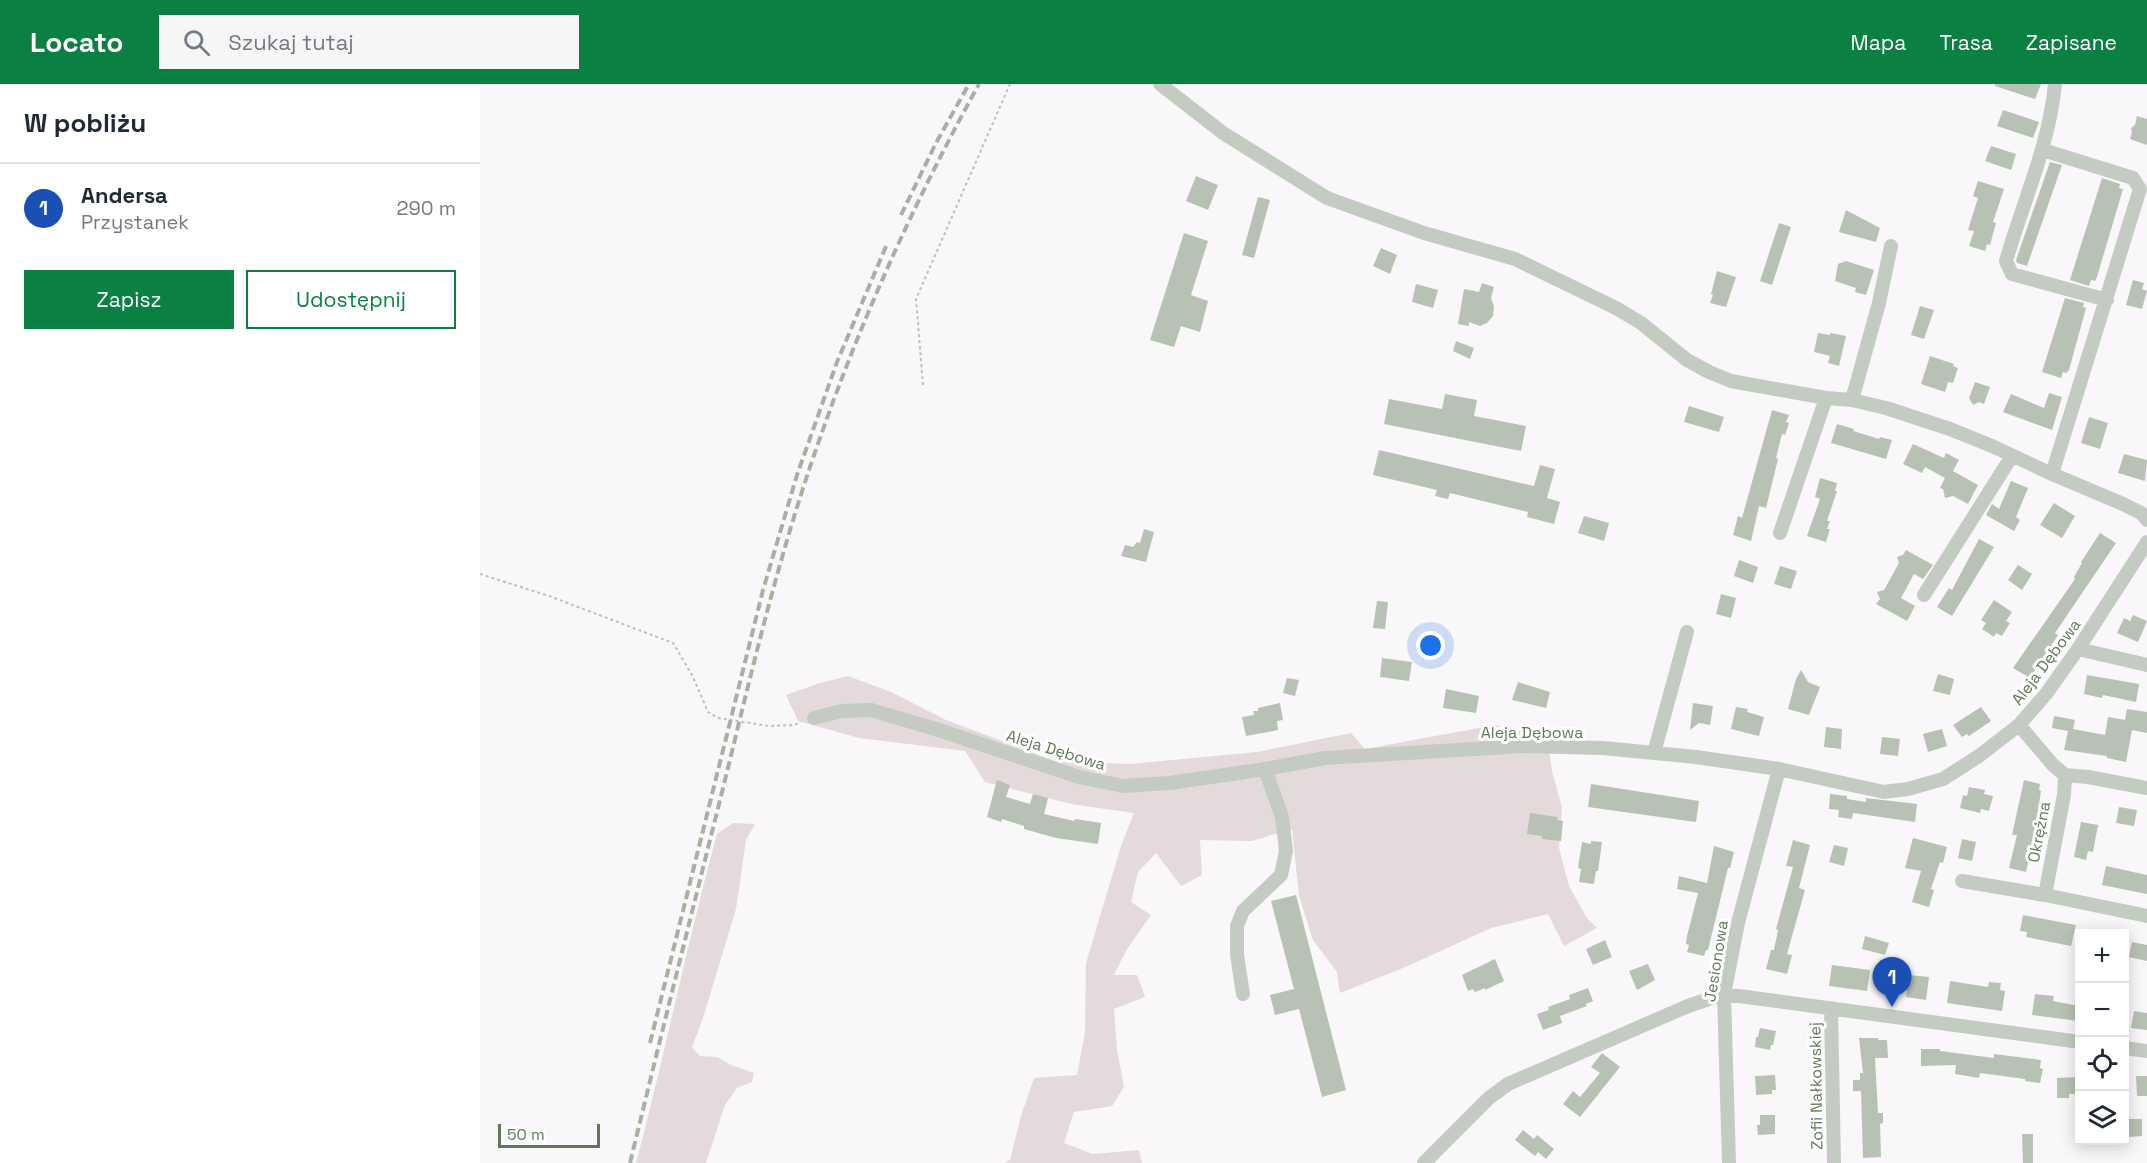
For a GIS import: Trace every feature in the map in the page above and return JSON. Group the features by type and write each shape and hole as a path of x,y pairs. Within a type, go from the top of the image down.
{"street":[{"path":"1160,84 1223,133 1327,198 1424,233 1515,259 1616,308 1641,323 1687,360 1720,377 1826,398 1852,400 1886,408 1950,429 2123,504 2141,513 2147,520"},
{"path":"2055,84 2043,150 2006,261 2012,274 2107,300"},
{"path":"2043,150 2133,178 2140,189 2052,474"},
{"path":"1852,400 1879,303 1891,246"},
{"path":"1780,533 1826,398"},
{"path":"1924,595 2012,456"},
{"name":"Aleja Dębowa","path":"814,718 842,711 871,710 939,730 1079,777 1124,786 1170,783 1325,758 1523,746 1603,748 1654,753 1779,769 1884,792 1908,789 1943,779 1979,756 2019,725 2046,694 2078,650 2147,542"},
{"path":"1654,753 1687,632"},
{"path":"2078,650 2147,665"},
{"path":"2019,725 2053,765 2065,775 2147,788"},
{"path":"1243,994 1237,956 1238,926 1244,911 1281,875 1286,851 1282,817 1265,769"},
{"name":"Jesionowa","path":"1729,1163 1724,994 1738,923 1779,769"},
{"name":"Okrężna","path":"2045,895 2064,795 2065,775"},
{"path":"1962,881 2147,916"},
{"path":"1424,1163 1489,1098 1508,1084 1688,1006 1724,994 2075,1041"},
{"name":"Zofii Nałkowskiej","path":"1831,1008 1834,1163"},
{"path":"2129,1049 2147,1051"}],"path":[{"path":"923,385 916,299 1010,84"},
{"path":"480,574 549,596 673,643 692,675 708,712 718,718 769,726 794,725 814,718"}],"shaded area":[{"path":"848,676 891,692 946,720 1055,761 1130,764 1257,752 1351,733 1365,749 1495,725 1547,737 1552,771 1562,808 1559,848 1569,886 1587,918 1597,928 1564,946 1548,914 1491,928 1408,966 1340,993 1337,972 1313,940 1299,896 1292,829 1252,841 1200,840 1202,875 1181,886 1156,853 1138,872 1131,902 1151,915 1127,949 1114,975 1137,975 1145,997 1114,1009 1117,1050 1124,1087 1112,1106 1074,1112 1064,1143 1093,1154 1139,1150 1142,1163 1004,1163 1010,1160 1021,1116 1034,1078 1077,1075 1085,1033 1086,963 1121,846 1134,813 1071,804 985,782 965,751 859,738 798,721 786,695"},
{"path":"733,823 755,824 746,840 736,909 692,1047 700,1056 717,1057 754,1073 752,1082 737,1088 725,1105 706,1163 636,1163 717,834"}],"building":[{"path":"1995,84 2041,84 2035,99 1995,86"},
{"path":"2003,110 2039,122 2033,138 1997,126"},
{"path":"2137,116 2147,119 2147,145 2130,139 2131,128 2135,125"},
{"path":"1991,146 2016,154 2011,170 1985,161"},
{"path":"2050,162 2062,165 2027,266 2017,263 2016,260"},
{"path":"1196,176 1218,185 1208,210 1186,201"},
{"path":"2102,178 2120,184 2119,188 2123,189 2097,277 2095,281 2091,280 2089,286 2070,280"},
{"path":"1978,181 2004,189 1993,222 1996,223 1990,245 1987,244 1985,251 1969,246 1974,231 1968,230 1978,198 1973,196"},
{"path":"1258,197 1270,200 1254,258 1242,255"},
{"path":"1846,210 1880,228 1876,242 1839,232"},
{"path":"1779,223 1791,227 1772,285 1760,281"},
{"path":"1184,233 1208,241 1191,295 1208,301 1200,332 1181,326 1174,347 1150,340"},
{"path":"1381,248 1397,255 1390,274 1373,266"},
{"path":"1846,261 1874,270 1866,295 1855,292 1856,288 1835,281 1838,264"},
{"path":"1717,271 1736,277 1726,307 1710,303"},
{"path":"2133,280 2144,283 2142,289 2147,291 2142,309 2126,305"},
{"path":"1482,283 1494,287 1491,298 1494,306 1493,316 1487,323 1480,326 1469,322 1469,326 1458,324 1464,289 1479,292"},
{"path":"1416,284 1438,290 1433,308 1412,302"},
{"path":"2065,298 2084,303 2083,307 2086,308 2069,370 2066,373 2063,372 2061,378 2042,372"},
{"path":"1920,306 1934,310 1924,339 1911,335"},
{"path":"1818,333 1846,336 1839,366 1828,363 1830,356 1814,352"},
{"path":"1456,341 1474,348 1470,359 1453,351"},
{"path":"1930,356 1954,364 1953,366 1958,368 1953,383 1948,382 1945,392 1921,384"},
{"path":"1975,382 1990,387 1984,404 1979,402 1973,405 1969,398"},
{"path":"2049,393 2062,397 2052,430 2003,412 2011,394 2044,408"},
{"path":"1445,394 1477,400 1474,416 1526,426 1521,451 1384,424 1389,399 1442,409"},
{"path":"1689,406 1724,417 1719,432 1684,422"},
{"path":"1772,410 1789,415 1786,422 1789,423 1785,435 1782,434 1766,508 1759,506 1751,541 1733,535 1738,516 1742,518"},
{"path":"2089,417 2108,423 2100,449 2081,443"},
{"path":"1837,424 1879,439 1880,437 1892,440 1886,459 1831,443"},
{"path":"1913,444 1944,458 1946,453 1959,460 1953,471 1978,485 1968,504 1953,496 1945,498 1943,489 1940,488 1945,478 1925,467 1922,473 1903,464"},
{"path":"1379,450 1534,486 1540,465 1555,469 1547,498 1560,502 1554,524 1527,517 1528,512 1450,493 1448,499 1435,496 1437,490 1373,475"},
{"path":"2124,454 2147,460 2145,481 2118,473"},
{"path":"1820,478 1837,483 1835,491 1837,491 1827,521 1830,521 1827,529 1830,529 1826,542 1807,536 1820,499 1815,497"},
{"path":"2011,481 2028,488 2016,517 2020,520 2014,531 1986,515 1992,504 1999,509"},
{"path":"2054,503 2075,516 2062,538 2040,525"},
{"path":"1584,516 1609,523 1604,541 1578,533"},
{"path":"1144,529 1154,532 1146,562 1121,556 1125,545 1133,547 1137,542 1140,543"},
{"path":"2100,533 2116,543 2055,633 2058,635 2030,678 2013,668 2075,579 2081,562"},
{"path":"1979,539 1994,547 1952,616 1937,607 1949,588 1952,590"},
{"path":"1906,550 1933,565 1923,579 1914,574 1901,598 1915,606 1907,621 1876,604 1880,599 1877,592 1884,590 1899,563 1897,557 1903,555"},
{"path":"1739,560 1758,567 1753,583 1734,576"},
{"path":"2018,565 2032,574 2022,590 2008,580"},
{"path":"1780,566 1797,571 1791,589 1774,584"},
{"path":"1721,594 1736,598 1731,618 1716,614"},
{"path":"1994,600 2012,612 2006,621 2010,623 2002,636 1996,633 1994,637 1982,629 1986,623 1981,620"},
{"path":"1377,601 1388,602 1385,629 1373,628"},
{"path":"2133,615 2147,621 2138,642 2117,633 2124,618 2130,621"},
{"path":"1382,658 1412,662 1409,681 1380,677"},
{"path":"1801,670 1808,682 1820,687 1809,715 1788,709 1796,679"},
{"path":"1938,674 1954,679 1950,695 1933,691"},
{"path":"2087,675 2139,684 2136,702 2103,695 2102,698 2084,694"},
{"path":"1287,678 1299,680 1295,696 1283,693"},
{"path":"1518,682 1550,692 1546,708 1512,700"},
{"path":"1446,689 1479,696 1476,713 1443,708"},
{"path":"1280,703 1283,720 1277,721 1278,730 1246,736 1242,717 1254,715 1253,711 1258,711 1258,708"},
{"path":"1693,703 1713,706 1710,725 1699,723 1690,730"},
{"path":"1736,707 1748,709 1747,712 1764,717 1759,736 1731,729"},
{"path":"1981,707 1991,721 1969,736 1967,734 1962,737 1953,725"},
{"path":"2127,709 2147,712 2147,733 2132,730 2126,762 2107,758 2107,756 2064,750 2068,731 2052,728 2054,716 2075,720 2073,729 2105,735 2108,717 2125,720"},
{"path":"1826,727 1842,729 1841,749 1824,747"},
{"path":"1942,729 1947,746 1928,752 1923,734"},
{"path":"1882,737 1900,739 1898,756 1880,754"},
{"path":"997,780 1010,785 1006,797 1030,804 1033,794 1048,798 1044,814 1074,821 1075,819 1101,823 1098,844 1056,838 1024,829 1024,826 1002,819 1001,822 987,817"},
{"path":"2024,780 2040,784 2039,790 2041,791 2030,863 2028,863 2026,872 2009,868 2017,835 2012,835"},
{"path":"1591,784 1699,801 1696,822 1588,807"},
{"path":"1969,787 1985,790 1984,794 1993,796 1989,811 1981,809 1980,813 1960,808 1963,795 1967,796"},
{"path":"1830,794 1866,802 1866,798 1917,804 1915,822 1853,813 1852,819 1838,817 1839,810 1829,809"},
{"path":"2119,807 2137,810 2134,826 2116,823"},
{"path":"1530,813 1557,817 1557,820 1563,821 1561,841 1542,839 1542,836 1527,834"},
{"path":"2081,822 2098,825 2093,852 2088,851 2086,860 2074,857"},
{"path":"1913,838 1947,847 1943,863 1940,862 1931,889 1934,890 1929,907 1912,902 1921,871 1905,868"},
{"path":"1962,839 1976,842 1972,861 1958,858"},
{"path":"1793,840 1810,845 1799,888 1805,890 1787,954 1792,955 1787,974 1766,969 1771,950 1774,950 1778,930 1776,929 1793,867 1786,866"},
{"path":"1591,841 1602,842 1594,884 1579,882 1581,869 1578,868 1582,842 1591,844"},
{"path":"1834,845 1848,848 1844,866 1829,862"},
{"path":"1714,846 1734,852 1708,950 1704,956 1687,952 1689,945 1686,944 1698,893 1677,889 1679,876 1707,883"},
{"path":"2106,866 2147,875 2147,894 2102,885"},
{"path":"1296,895 1346,1090 1322,1097 1299,1009 1275,1015 1270,995 1294,989 1271,901"},
{"path":"2023,915 2076,925 2071,946 2026,937 2027,932 2020,931"},
{"path":"1865,936 1889,943 1885,955 1862,949"},
{"path":"1605,940 1612,957 1593,965 1586,949"},
{"path":"2132,942 2147,945 2147,961 2129,957"},
{"path":"1495,959 1504,981 1485,990 1485,988 1475,992 1473,989 1468,991 1462,975"},
{"path":"1648,964 1655,980 1637,990 1629,971"},
{"path":"1832,965 1870,970 1867,991 1829,986"},
{"path":"1909,975 1929,977 1926,1000 1906,997"},
{"path":"1950,981 1988,987 1989,982 2001,983 2000,990 2005,991 2002,1011 1947,1003"},
{"path":"1588,988 1593,1001 1586,1004 1587,1006 1560,1016 1562,1023 1543,1030 1537,1014 1549,1010 1548,1007 1570,999 1569,995"},
{"path":"2035,994 2054,996 2053,1001 2075,1005 2075,1020 2032,1015"},
{"path":"2134,1011 2147,1013 2147,1030 2131,1028"},
{"path":"1760,1028 1776,1031 1770,1050 1755,1047"},
{"path":"1859,1038 1887,1040 1888,1058 1875,1058 1878,1113 1883,1113 1883,1123 1880,1124 1881,1157 1863,1158 1861,1091 1853,1091 1853,1080 1860,1080 1860,1073 1863,1073"},
{"path":"1921,1049 1940,1049 1940,1051 1994,1058 1994,1054 2041,1060 2040,1068 2043,1069 2040,1083 1980,1073 1979,1078 1955,1074 1956,1065 1921,1066"},
{"path":"1602,1053 1620,1067 1580,1117 1563,1104 1573,1091 1580,1097 1600,1073 1591,1067"},
{"path":"1775,1075 1776,1090 1772,1090 1772,1094 1756,1095 1755,1076"},
{"path":"2136,1076 2147,1076 2147,1096 2137,1096"},
{"path":"2075,1077 2075,1094 2069,1094 2069,1098 2057,1098 2057,1078"},
{"path":"1760,1115 1775,1115 1775,1134 1758,1135 1757,1125 1760,1125"},
{"path":"2129,1119 2142,1119 2142,1136 2129,1137"},
{"path":"1523,1130 1534,1139 1537,1135 1554,1149 1546,1159 1538,1152 1535,1156 1515,1140"},
{"path":"2022,1134 2033,1134 2033,1163 2023,1163"}],"railway":[{"path":"901,215 936,143 969,84"},
{"path":"630,1163 763,627 807,476 843,375 884,276 929,179 979,84"},
{"path":"650,1043 763,590 797,475 837,362 887,244"}],"place":[{"name":"Andersa","path":"1892,1007"}]}
